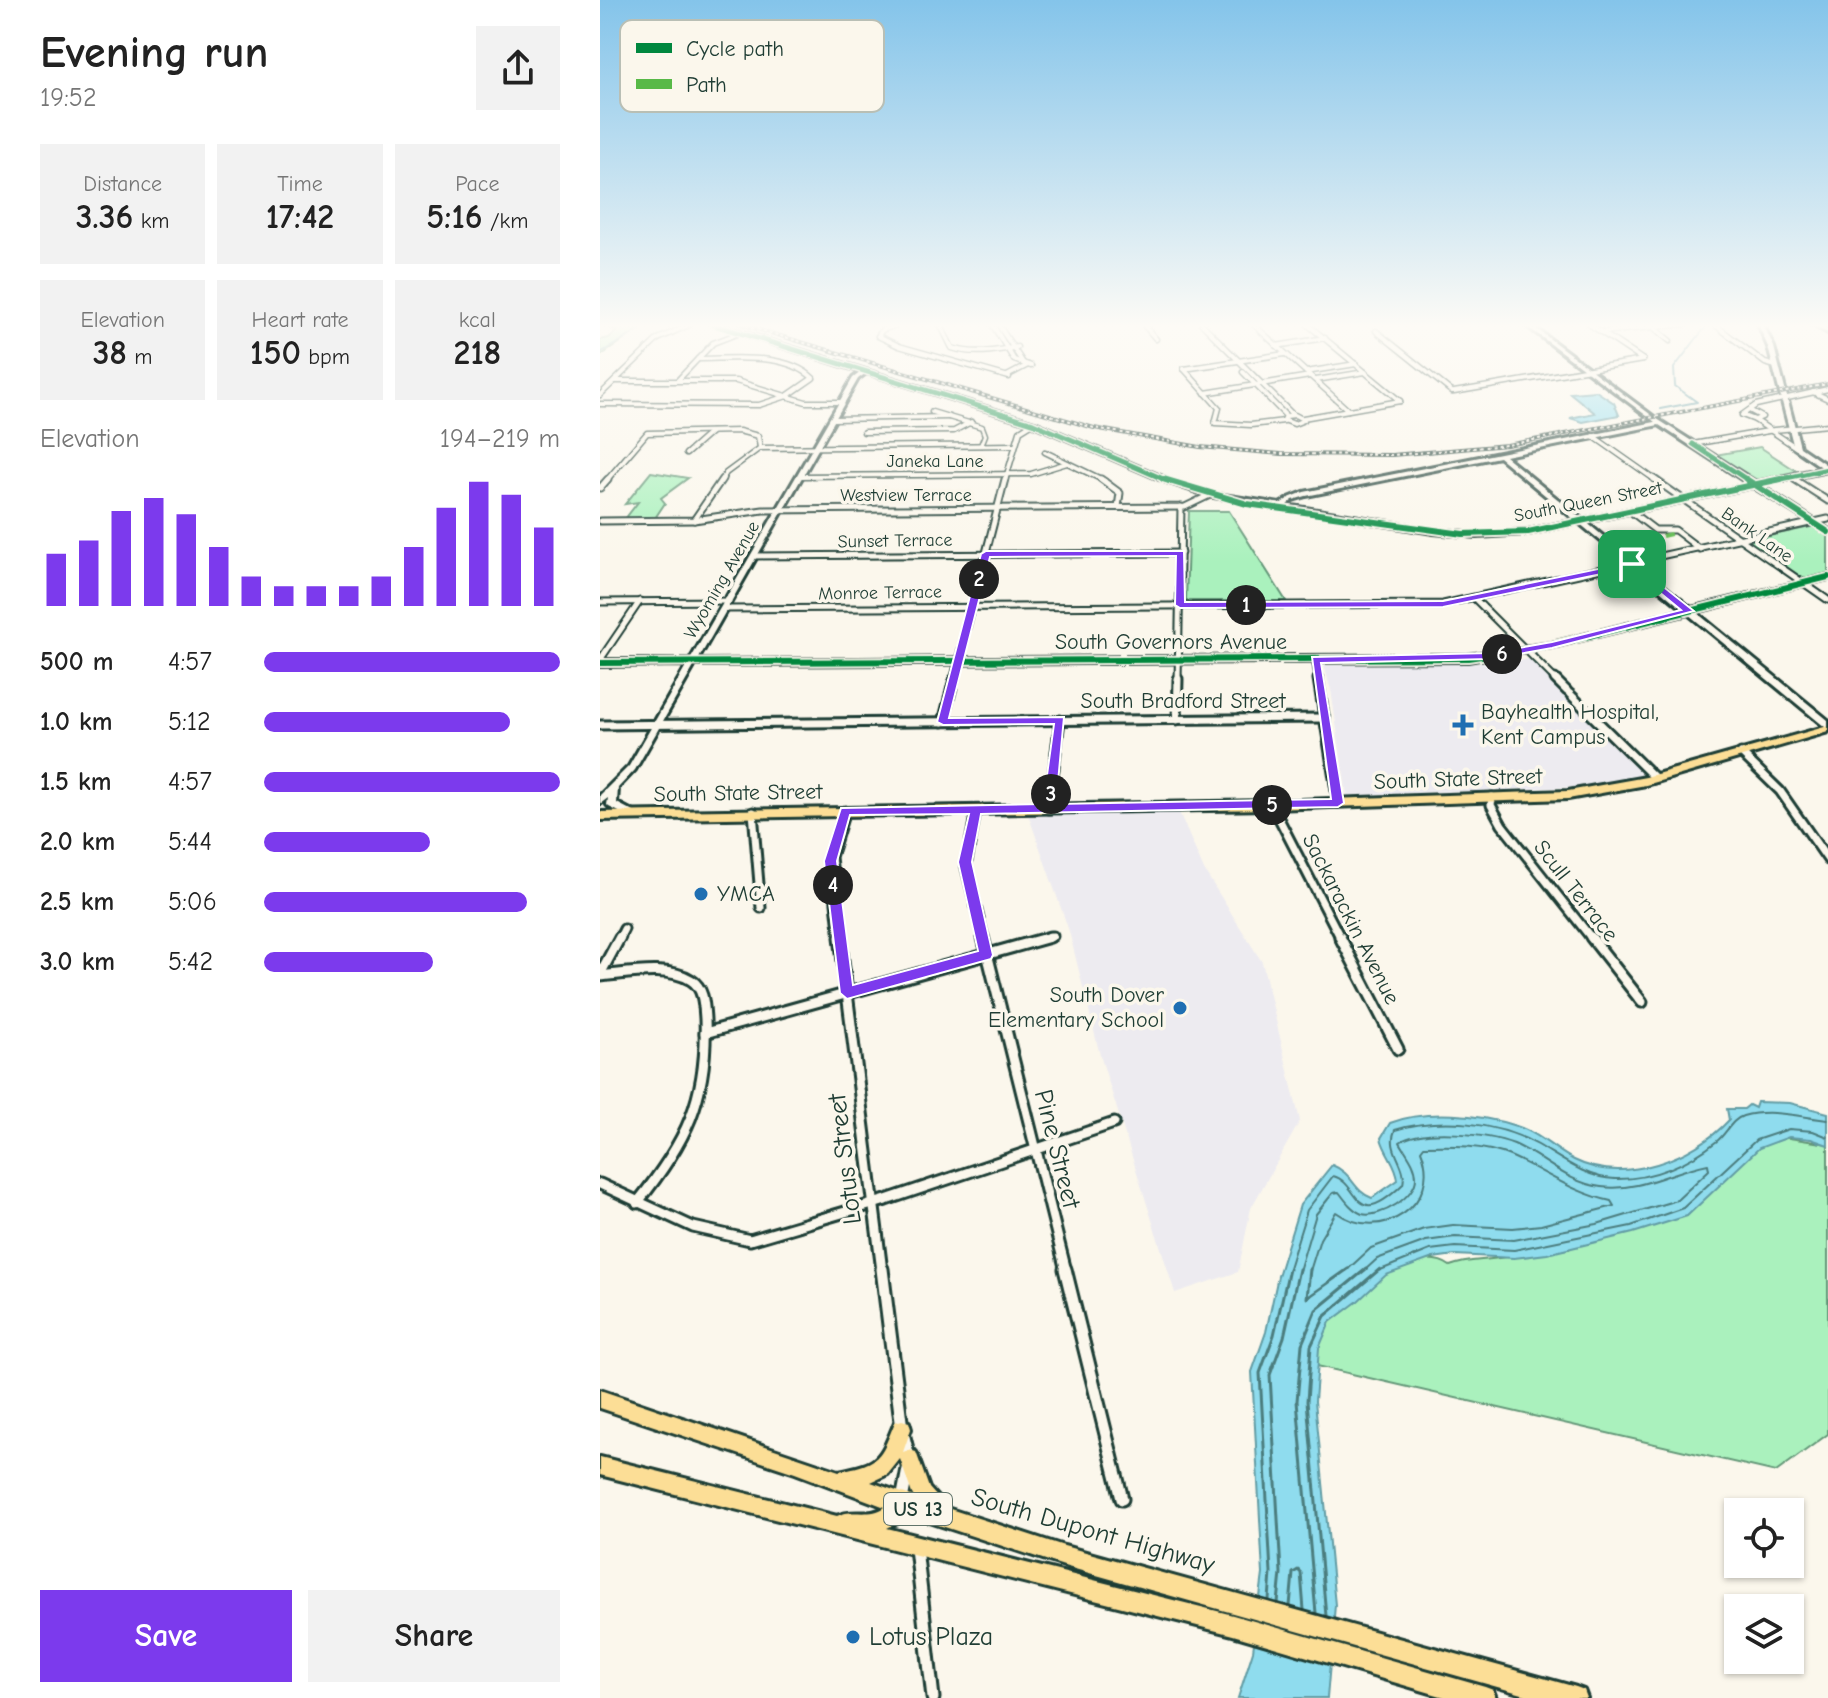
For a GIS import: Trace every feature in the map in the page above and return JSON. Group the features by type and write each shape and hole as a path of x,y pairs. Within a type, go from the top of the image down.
{"highway":[{"name":"South Dupont Highway","path":"600,1399 1064,1556 1576,1698"},
{"path":"839,1480 862,1477 884,1467 896,1450 902,1429"},
{"path":"909,1459 922,1494 942,1516"},
{"name":"US 13","path":"600,1466 1233,1625 1485,1698"},
{"path":"805,1519 882,1523 894,1516 901,1503"}],"main road":[{"name":"South State Street","path":"600,816 1272,805 1582,794 1655,778 1828,727"}],"street":[{"path":"600,404 770,403"},
{"name":"Wyoming Avenue","path":"600,801 627,774 657,725 842,403"},
{"name":"South Queen Street","path":"969,403 1033,423 1168,481 1210,495 1463,534 1515,533 1580,522 1828,469"},
{"path":"1214,403 1220,411 1215,423 1251,425 1387,403"},
{"path":"1276,403 1298,424 1303,422 1303,418"},
{"path":"1341,403 1348,410"},
{"path":"1632,403 1651,420 1646,425"},
{"path":"1633,403 1828,532"},
{"path":"1751,411 1762,403"},
{"path":"1786,403 1797,448"},
{"path":"932,412 971,422 985,431 981,445"},
{"path":"1755,420 1762,415 1743,412 1742,415 1771,430 1828,469"},
{"path":"833,419 949,417"},
{"path":"864,432 954,431 971,422"},
{"path":"943,722 1014,445 1020,431 1033,423"},
{"path":"1280,508 1304,494 1661,423"},
{"path":"1693,444 1771,430 1828,425"},
{"path":"600,488 642,436 651,432 753,433 761,439 760,448"},
{"path":"686,454 711,432"},
{"name":"Bank Lane","path":"1593,436 1828,600"},
{"path":"694,520 726,473 760,448 1014,445"},
{"path":"1045,452 1118,488 1118,507"},
{"path":"1500,455 1828,727"},
{"name":"Janeka Lane","path":"800,476 1006,475 1039,473 1067,463"},
{"path":"1791,477 1828,501"},
{"name":"Westview Terrace","path":"600,521 694,520 781,510 1181,507 1194,505 1210,495"},
{"path":"1177,720 1181,507"},
{"path":"1630,511 1655,530 1675,530 1700,549"},
{"name":"Monroe Terrace","path":"600,602 972,607 1423,604 1475,599 1828,519"},
{"path":"1662,536 1671,534"},
{"name":"Sunset Terrace","path":"754,556 1181,553"},
{"name":"South Governors Avenue","path":"600,661 1468,658 1526,650 1828,577"},
{"path":"1475,599 1655,778"},
{"path":"600,661 640,601"},
{"path":"1315,659 1338,803"},
{"name":"South Bradford Street","path":"600,725 1325,718"},
{"path":"1049,809 1060,720"},
{"path":"1741,753 1780,791 1828,860"},
{"path":"615,788 612,805 635,816"},
{"name":"Scull Terrace","path":"1492,797 1491,805 1502,825 1642,1002"},
{"name":"Sackarackin Avenue","path":"1272,805 1398,1049"},
{"name":"Pine Street","path":"976,810 965,862 1122,1499"},
{"name":"Lotus Street","path":"845,811 831,861 872,1205 902,1429 909,1459 901,1503"},
{"path":"753,812 761,908"},
{"path":"624,929 600,975 669,974 690,979 701,991 705,1033 706,1072 699,1107 681,1145 637,1203"},
{"path":"705,1033 1053,936"},
{"path":"600,1184 637,1203 730,1239 750,1240 872,1205 1114,1123"},
{"path":"916,1546 933,1698"}],"shaded area":[{"name":"Bayhealth Hospital, Kent Campus","path":"1529,659 1643,775 1581,787 1347,796 1331,690 1324,665 1512,662"},
{"name":"South Dover Elementary School","path":"1179,812 1204,870 1262,962 1300,1121 1251,1208 1238,1272 1175,1293 1100,1055 1069,931 1028,814"}],"green space":[{"path":"1760,447 1798,472 1754,481 1715,455"},
{"path":"651,472 688,478 661,498 665,503 655,518 625,519 638,502 625,504"},
{"path":"1189,511 1229,511 1286,601 1186,601"},
{"path":"1815,526 1828,535 1828,574 1801,580 1746,541"},
{"path":"1770,1135 1828,1144 1828,1434 1776,1472 1317,1366 1318,1338 1329,1309 1383,1274 1411,1262 1425,1260 1450,1266 1569,1249 1579,1239"}],"water":[{"path":"1583,403 1614,403 1619,415 1583,422 1570,418 1595,413"},
{"path":"1757,1102 1790,1103 1828,1113 1828,1145 1811,1139 1789,1137 1759,1148 1687,1216 1633,1233 1547,1254 1514,1258 1455,1255 1433,1258 1386,1275 1330,1322 1319,1348 1315,1401 1335,1605 1327,1698 1238,1698 1253,1651 1263,1574 1252,1372 1266,1332 1278,1276 1300,1205 1332,1165 1372,1198 1398,1180 1381,1138 1390,1123 1419,1116 1453,1115 1486,1118 1524,1129 1574,1160 1594,1167 1636,1169 1657,1164 1697,1146 1729,1120 1727,1109 1744,1109 1749,1105 1755,1108"}],"waterway":[{"path":"1660,409 1690,403"}],"railway":[{"path":"1010,403 1094,428 1200,447 1281,454 1392,455 1507,445 1727,403"}],"marked path":[{"path":"1662,536 1671,534"}],"cycle path":[{"path":"969,403 1033,423 1168,481 1210,495 1247,504 1463,534 1528,532 1828,469"},
{"path":"1693,444 1828,532"},
{"path":"600,663 1468,658 1552,645 1828,577"}],"place":[{"name":"Bayhealth Hospital, Kent Campus","path":"1463,725"},
{"name":"YMCA","path":"701,894"},
{"name":"South Dover Elementary School","path":"1180,1008"},
{"name":"Lotus Plaza","path":"853,1637"}],"route":[{"path":"1632,564 1443,604 1180,605 1181,553 986,554 943,722 1060,720 1049,809 976,810 965,862 986,955 847,993 831,861 845,811 907,810 976,810 1148,808 1338,803 1315,659 1491,656 1552,645 1689,611 1632,564"}]}
